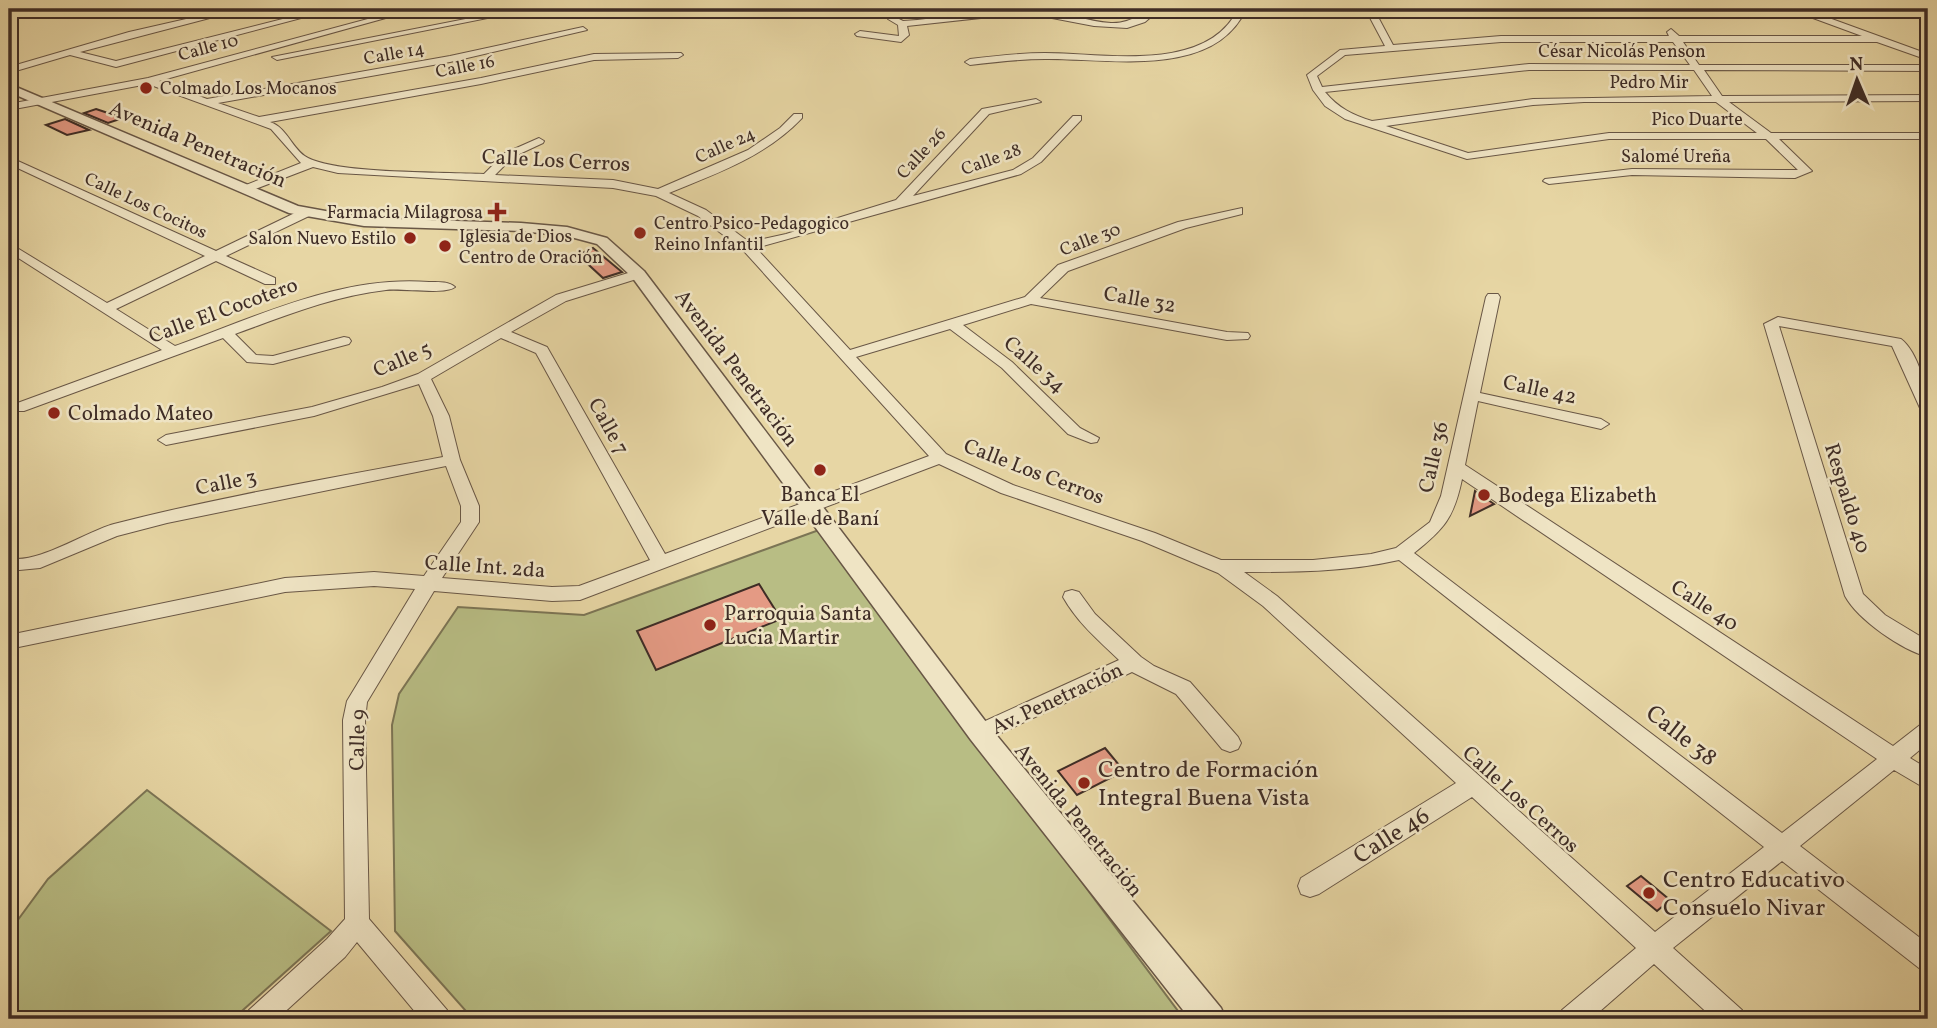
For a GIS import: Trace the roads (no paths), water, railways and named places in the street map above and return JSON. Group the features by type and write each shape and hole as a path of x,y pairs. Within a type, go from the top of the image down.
{"street":[{"path":"9,70 240,9"},
{"path":"69,52 116,64 331,9"},
{"name":"Calle 10","path":"9,107 149,81 414,9"},
{"path":"149,81 529,9"},
{"path":"894,9 892,19 902,24 1028,10 1057,12 1109,27 1148,16 1156,9"},
{"path":"970,62 1025,57 1161,60 1202,46 1228,32 1242,9"},
{"path":"1391,49 1372,14 1523,9 1637,10 1807,14 1928,57"},
{"path":"178,10 197,19"},
{"path":"1637,10 1677,38 1720,100 1770,137"},
{"path":"860,34 901,38 904,35 902,24"},
{"name":"Calle 14","path":"210,101 533,42 583,30"},
{"path":"1371,125 1349,117 1329,104 1318,90 1312,75 1338,54 1501,39 1877,39"},
{"path":"533,42 554,47"},
{"path":"565,50 594,57"},
{"name":"Calle 16","path":"260,120 481,81 594,57 678,55"},
{"name":"César Nicolás Penson","path":"1318,90 1529,67 1928,68"},
{"name":"Calle Los Cerros","path":"149,81 210,101 275,127 293,151 310,163 338,170 613,184 659,193 702,212 747,246 940,458 973,476 1150,538 1219,566 1270,601 1732,1019"},
{"name":"Avenida Penetración","path":"9,88 305,214 364,222 521,227 567,232 602,241 638,274 980,733 1210,1019"},
{"name":"Pedro Mir","path":"1371,125 1533,102 1928,99"},
{"name":"Calle 26","path":"747,246 789,237 900,203 913,186 986,111 1036,102"},
{"name":"Calle 24","path":"659,193 766,147 798,116"},
{"name":"Calle 28","path":"900,203 1017,172 1037,160 1077,118"},
{"name":"Pico Duarte","path":"1371,125 1467,156 1609,136 1928,136"},
{"name":"Salomé Ureña","path":"1549,181 1632,172 1804,174 1807,171 1770,137"},
{"path":"486,179 498,161 514,150 539,141"},
{"name":"Calle Los Cocitos","path":"9,160 270,281"},
{"path":"245,189 310,163"},
{"name":"Calle 30","path":"845,356 1030,300 1063,268 1182,225 1238,211"},
{"path":"105,309 305,214"},
{"path":"9,247 172,350"},
{"name":"Calle 5","path":"166,440 314,411 423,377 561,298 638,274"},
{"name":"Calle El Cocotero","path":"12,408 312,300 367,286 419,283 448,287"},
{"name":"Calle 36","path":"1219,566 1313,566 1371,560 1402,553 1437,525 1450,496 1493,297"},
{"name":"Calle 32","path":"1030,300 1227,336 1243,336"},
{"name":"Respaldo 40","path":"1928,408 1900,345 1896,342 1778,321 1771,324 1854,596 1862,607 1884,624 1928,650"},
{"name":"Calle 34","path":"951,323 1007,365 1074,431 1091,438"},
{"path":"225,332 252,359 273,360 344,341"},
{"name":"Calle 7","path":"498,332 542,350 662,564"},
{"name":"Calle 9","path":"357,923 354,720 357,701 427,586 470,522 470,506 452,460 441,416 423,377"},
{"name":"Calle 42","path":"1470,395 1601,424"},
{"name":"Calle Int. 2da","path":"9,642 285,585 374,579 427,586 552,594 580,593 940,458"},
{"name":"Calle 3","path":"11,565 34,563 112,531 167,517 452,460"},
{"name":"Calle 40","path":"1456,467 1928,781"},
{"name":"Calle 38","path":"1402,553 1928,959"},
{"name":"Av. Penetración","path":"1072,597 1088,619 1134,662 1147,672 1183,688 1230,743"},
{"name":"Av. Penetración","path":"980,733 1134,662"},
{"path":"1571,1019 1653,949 1928,731"},
{"name":"Calle 46","path":"1310,886 1472,785"},
{"path":"258,1019 336,948 357,923 438,1019"}],"place":[{"name":"Colmado Los Mocanos","path":"146,88"},
{"name":"Farmacia Milagrosa","path":"497,212"},
{"name":"Centro Psico-Pedagogico Reino Infantil","path":"640,233"},
{"name":"Salon Nuevo Estilo","path":"410,238"},
{"name":"Iglesia de Dios Centro de Oración","path":"445,246"},
{"name":"Colmado Mateo","path":"54,413"},
{"name":"Banca El Valle de Baní","path":"820,470"},
{"name":"Bodega Elizabeth","path":"1484,495"},
{"name":"Parroquia Santa Lucia Martir","path":"710,625"},
{"name":"Centro de Formación Integral Buena Vista","path":"1084,783"},
{"name":"Centro Educativo Consuelo Nivar","path":"1649,893"}]}
